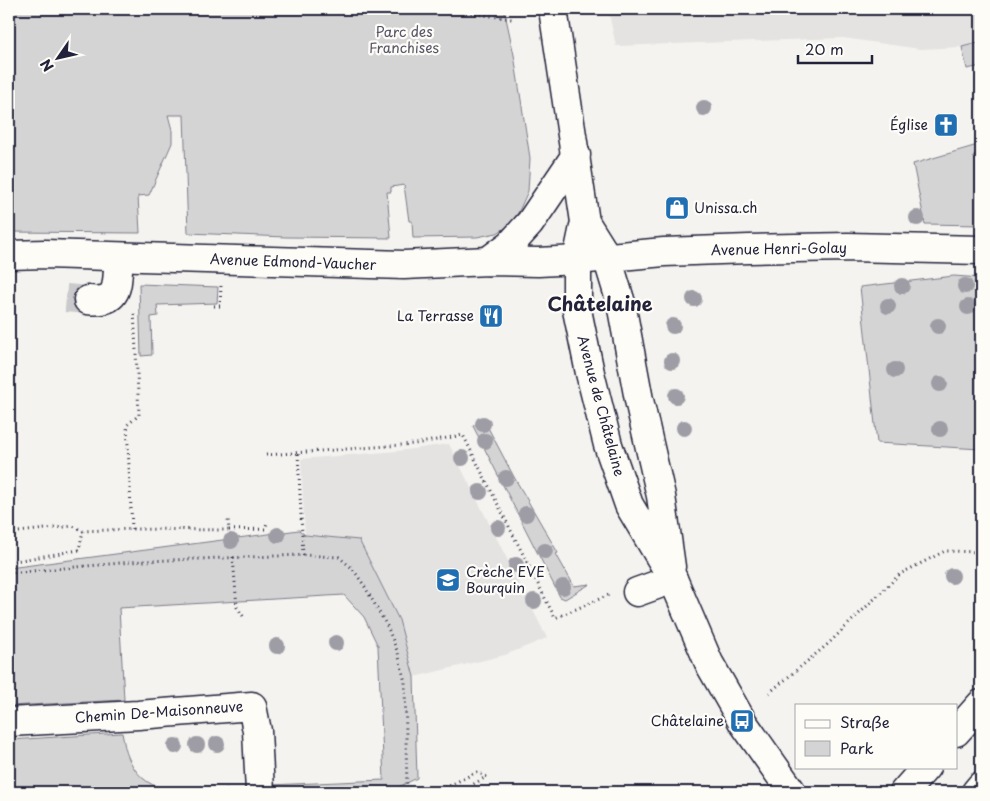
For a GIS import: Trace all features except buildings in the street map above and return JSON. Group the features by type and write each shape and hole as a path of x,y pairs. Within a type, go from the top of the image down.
{"street":[{"name":"Avenue de Châtelaine","path":"553,9 585,222 577,260 577,310 608,445 629,504 673,578 691,623 722,687 757,745 792,792"},
{"path":"488,261 511,244 530,223 576,155"},
{"name":"Avenue de Châtelaine","path":"585,222 607,257 621,303 639,400 661,496 673,578"},
{"name":"Avenue Henri-Golay","path":"577,260 664,252 839,247 981,250"},
{"name":"Avenue Edmond-Vaucher","path":"9,254 404,265 488,261 577,260"},
{"path":"88,300 102,302 110,298 115,291 119,257"},
{"path":"637,592 673,578"},
{"path":"958,730 981,704"},
{"name":"Chemin De-Maisonneuve","path":"9,722 252,706 257,730 260,792"},
{"path":"904,792 925,768"},
{"path":"976,792 981,786"}],"path":[{"path":"441,9 512,19"},
{"path":"974,156 981,160"},
{"path":"214,306 220,306 221,286"},
{"path":"132,529 127,425 139,415 134,308"},
{"path":"266,456 415,444 463,435 555,618 624,588 637,592"},
{"path":"298,454 303,555"},
{"path":"228,520 229,530"},
{"path":"9,533 73,526 83,531 264,529 267,523"},
{"path":"9,562 79,550 83,531"},
{"path":"769,693 828,644 900,574 946,551 981,552"},
{"path":"9,573 143,561 303,555 339,557 353,569 365,586 387,626 398,653 405,682 407,790 398,792"},
{"path":"233,557 237,607 243,616"},
{"path":"436,792 477,772 487,777 472,785 476,792"},
{"path":"745,792 749,789"}],"shaded area":[{"path":"608,9 981,9 981,42 962,47 920,49 843,38 616,46"},
{"name":"Crèche EVE Bourquin","path":"449,444 547,638 505,655 414,677 399,620 359,540 305,535 301,459 398,451"}],"green space":[{"name":"Parc des Franchises","path":"9,9 504,9 514,55 530,158 528,191 510,225 497,233 477,237 413,238 412,221 409,221 404,185 391,187 391,192 387,192 391,238 286,237 188,233 184,115 168,115 172,130 172,143 149,195 138,196 140,233 9,232"},
{"path":"981,42 981,66 967,69 962,47"},
{"path":"981,144 981,225 925,224 913,164"},
{"path":"954,276 981,278 981,449 877,443 860,287"},
{"path":"139,284 218,287 217,303 157,305 158,316 151,317 152,355 141,356"},
{"path":"484,420 558,553 556,554 574,586 590,584 565,599 560,597 473,426"},
{"path":"299,530 305,535 359,540 399,620 414,677 417,778 388,792 272,792 270,785 384,780 378,646 364,617 344,595 119,608 124,700 9,706 9,568"},
{"path":"122,733 129,759 137,772 147,782 171,790 228,790 230,792 9,792 9,740"}],"tunnel":[{"path":"66,298 88,300"}],"place":[{"name":"Église","path":"946,125"},
{"name":"Unissa.ch","path":"677,208"},
{"name":"La Terrasse","path":"491,316"},
{"name":"Crèche EVE Bourquin","path":"448,580"},
{"name":"Châtelaine","path":"742,721"}],"district":[{"name":"Châtelaine","path":"600,304"}]}
